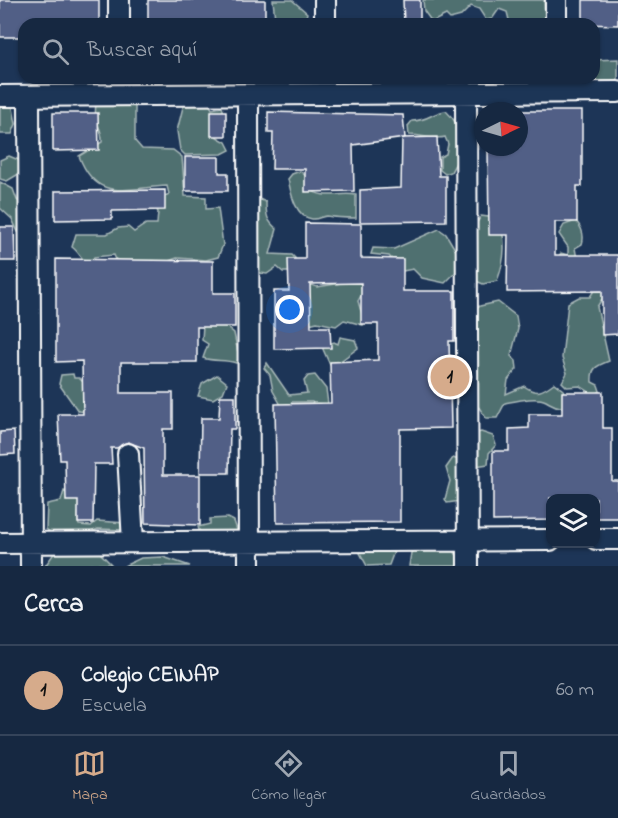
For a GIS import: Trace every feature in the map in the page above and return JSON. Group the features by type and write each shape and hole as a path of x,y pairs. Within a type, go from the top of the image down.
{"street":[{"path":"119,0 119,18"},
{"path":"325,0 325,18"},
{"path":"556,0 556,18"},
{"path":"0,96 30,96 119,86 248,95 324,86 466,94 556,85 618,92"},
{"path":"466,94 468,566"},
{"path":"248,95 249,566"},
{"path":"30,96 31,566"},
{"path":"128,454 133,542"},
{"path":"600,539 618,539"},
{"path":"0,543 546,540"}],"green space":[{"path":"273,0 292,0 307,13 306,18 275,18"},
{"path":"423,0 544,0 545,18 508,18 507,12 499,9 493,18 485,18 479,9 471,6 461,16 454,18 446,15 440,18 429,18 424,11"},
{"path":"618,59 618,86 600,82 600,60"},
{"path":"0,98 12,103 16,124 12,134 0,134"},
{"path":"207,100 212,109 222,107 226,118 217,120 214,126 217,137 226,142 230,150 222,154 185,155 180,150 177,131 184,103"},
{"path":"135,101 135,141 142,149 173,150 182,157 185,196 206,197 206,209 218,208 223,245 218,257 206,260 177,258 151,267 118,264 114,255 94,257 90,265 72,247 76,234 107,234 118,228 128,227 134,232 146,224 157,224 158,212 152,203 169,194 167,186 125,190 104,187 94,181 79,156 102,142 95,111 96,104"},
{"path":"446,111 456,124 460,140 455,164 451,172 445,174 440,170 440,157 446,154 448,144 445,137 409,135 408,126 412,121 423,120"},
{"path":"9,156 21,161 22,172 7,181 0,179 0,160"},
{"path":"300,171 308,178 309,189 314,192 326,195 356,195 356,218 327,216 314,219 302,214 295,204 288,179 292,174"},
{"path":"0,182 13,189 17,200 23,206 23,230 18,232 12,219 0,208"},
{"path":"259,199 266,202 268,218 277,229 270,254 292,255 295,258 295,266 291,272 283,272 277,267 267,274 254,272 253,208"},
{"path":"481,216 496,218 504,241 502,265 497,281 483,284 474,280 474,228"},
{"path":"576,221 583,235 582,244 575,248 577,259 548,269 561,253 568,255 568,247 559,234 564,225"},
{"path":"439,229 446,234 459,256 456,272 445,283 422,278 413,269 403,271 389,256 371,254 373,248 394,249"},
{"path":"354,281 361,284 363,292 358,301 363,325 344,320 336,326 317,322 305,325 308,284 317,287"},
{"path":"596,287 602,287 605,294 597,307 609,361 598,366 592,374 592,382 598,385 600,391 594,395 580,386 567,387 562,382 567,373 562,358 568,303 579,297 590,297"},
{"path":"498,302 516,316 518,329 511,356 516,361 517,369 508,380 506,394 524,386 532,391 539,391 554,383 563,390 569,402 564,408 542,400 526,399 505,403 497,418 486,418 474,400 473,313 480,306"},
{"path":"223,324 234,333 239,358 236,363 203,358 208,344 202,340 203,325"},
{"path":"340,337 355,340 358,348 335,365 330,365 322,347 334,342 338,344"},
{"path":"267,363 289,395 307,393 304,381 308,376 315,375 326,389 328,404 317,408 312,402 292,402 289,405 281,405 273,391 270,375 264,368"},
{"path":"73,374 74,378 79,378 85,384 89,412 78,411 59,384 61,375"},
{"path":"217,375 227,383 223,393 213,399 198,396 202,384"},
{"path":"481,432 493,436 496,445 489,453 488,464 476,466 473,434"},
{"path":"453,458 461,461 457,478 460,501 447,503 445,499 450,481 446,468"},
{"path":"64,491 81,498 79,525 91,526 97,521 126,523 125,530 98,529 85,534 50,532 46,529 47,504 61,501"},
{"path":"228,518 234,521 237,530 232,534 201,535 198,527 210,524 210,519"},
{"path":"361,536 395,549 389,565 367,566 359,551"},
{"path":"450,545 464,566 409,566 411,553 420,547"},
{"path":"58,548 96,549 111,564 45,566"},
{"path":"163,557 190,566 124,566 141,558"}],"building":[{"path":"0,0 99,0 99,18 18,18 18,37 0,37"},
{"path":"148,0 265,0 265,18 148,18"},
{"path":"403,0 420,0 420,18 404,18"},
{"path":"583,0 618,0 618,25 600,24 600,18 583,18"},
{"path":"211,111 226,111 226,136 211,136"},
{"path":"528,111 582,111 582,186 577,186 577,222 555,222 555,255 618,255 618,334 602,335 602,291 507,292 508,235 489,235 488,156 528,156"},
{"path":"268,112 403,115 405,138 353,145 354,191 305,192 305,169 272,169 273,133 268,133"},
{"path":"53,113 98,113 99,150 53,151"},
{"path":"437,137 439,176 446,176 446,221 360,222 360,190 401,188 402,138"},
{"path":"185,157 219,157 219,173 228,173 228,191 185,191"},
{"path":"165,190 165,210 112,211 112,219 55,220 55,191"},
{"path":"305,223 361,224 361,258 403,259 403,291 454,291 454,341 449,341 451,428 400,429 400,522 277,523 275,404 331,403 330,362 378,360 378,324 361,324 361,283 310,284 311,327 330,327 331,348 274,349 274,291 289,291 288,259 305,259"},
{"path":"0,227 14,227 15,261 0,261"},
{"path":"56,259 213,261 213,293 235,293 235,327 197,327 197,362 121,362 121,393 173,393 173,429 163,429 163,475 200,475 200,525 145,523 144,448 128,442 117,448 111,448 112,464 94,464 93,523 78,523 78,501 66,501 65,460 60,460 58,414 83,414 82,361 56,362"},
{"path":"562,392 603,392 603,428 612,428 612,481 618,481 618,518 600,518 600,494 546,494 546,520 493,521 493,451 509,451 509,429 529,428 529,414 562,414"},
{"path":"220,396 235,396 235,429 230,429 229,473 200,473 201,418 219,418"},
{"path":"14,431 15,454 0,455 0,432"}],"place":[{"name":"Colegio CEINAP","path":"450,377"}]}
